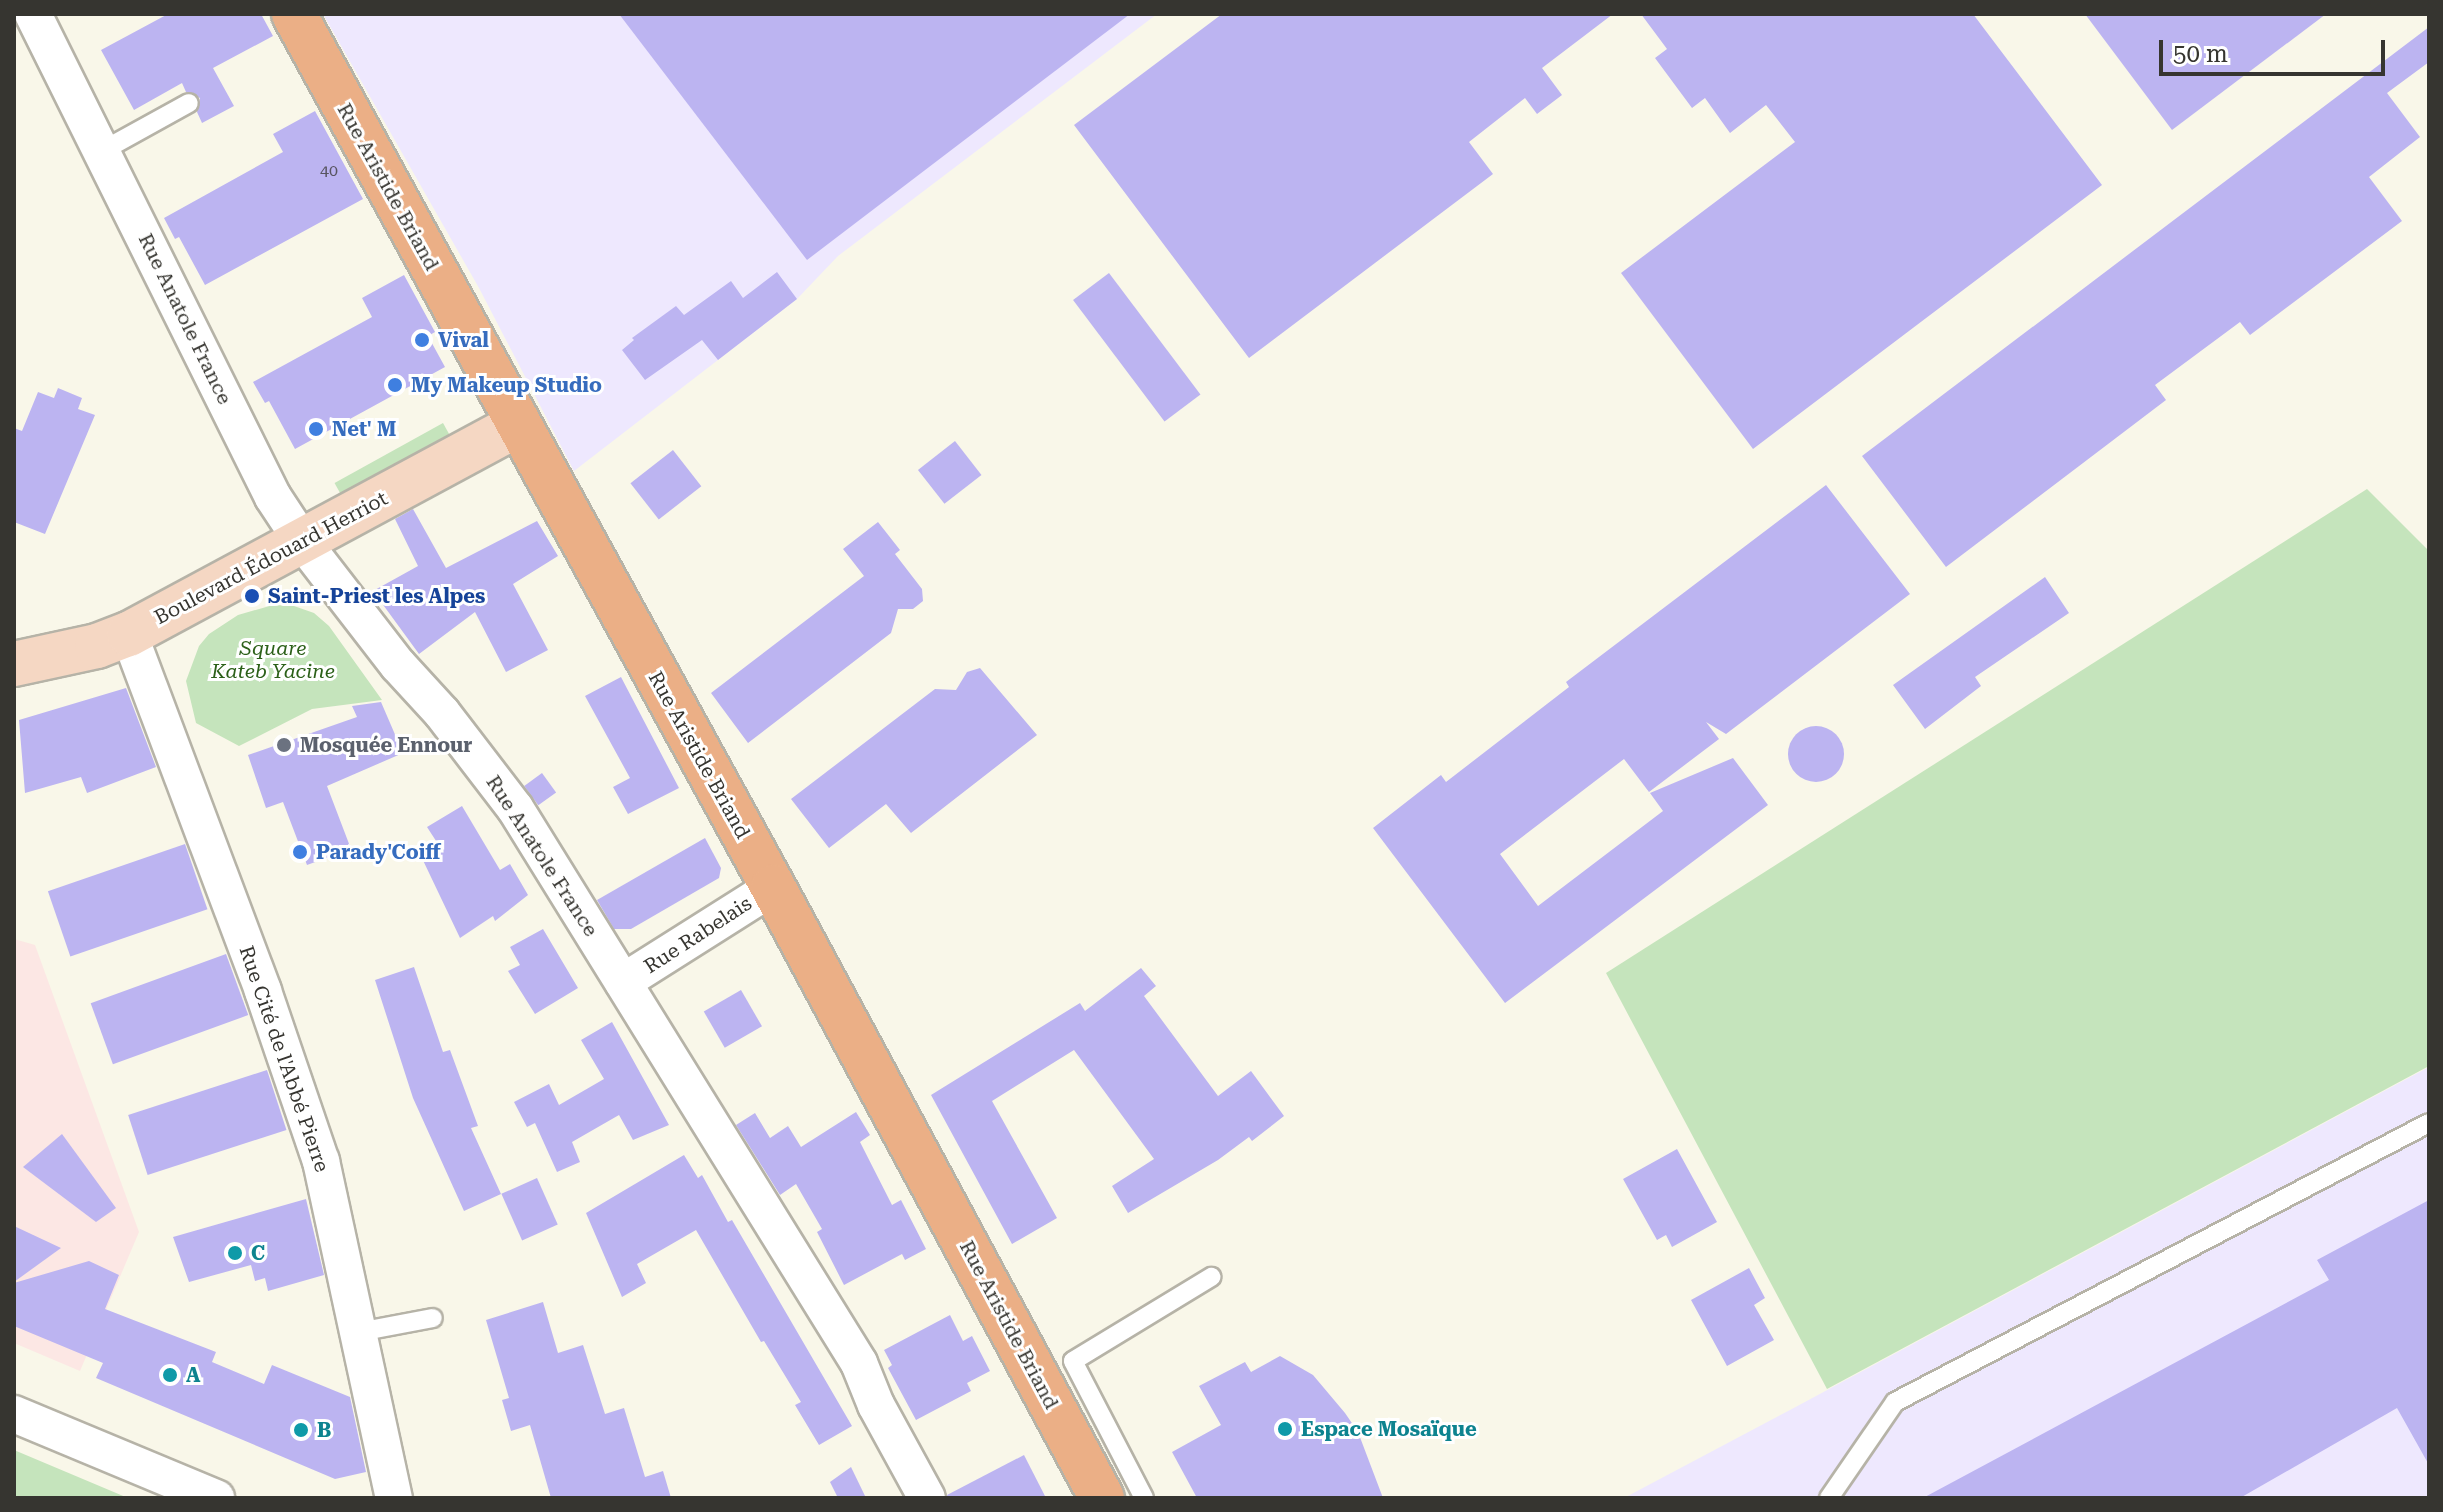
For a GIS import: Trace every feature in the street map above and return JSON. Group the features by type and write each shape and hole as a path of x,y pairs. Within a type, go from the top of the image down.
{"main road":[{"name":"Rue Aristide Briand","path":"294,14 773,887 1102,1498"},
{"name":"Boulevard Édouard Herriot","path":"14,664 97,646 129,634 517,425"}],"street":[{"name":"Rue Anatole France","path":"33,14 273,497 302,541 398,665 442,713 515,808 859,1363 876,1405 927,1498"},
{"name":"Rue Cité de l'Abbé Pierre","path":"129,634 301,1097 321,1161 394,1498"},
{"name":"Rue Rabelais","path":"623,982 773,887"},
{"path":"14,1414 216,1498"}],"lane":[{"path":"102,151 189,103"},
{"path":"1829,1498 1895,1402 2429,1123"},
{"path":"1144,1498 1073,1361 1211,1277"},
{"path":"359,1332 433,1318"}],"shaded area":[{"path":"323,14 1157,14 838,256 797,299 574,471 479,288"},
{"path":"14,939 35,945 139,1232 80,1371 14,1343"},
{"path":"2429,1067 2429,1498 1624,1498 1790,1410"}],"green space":[{"path":"443,423 452,439 343,499 335,483"},
{"path":"2367,489 2429,551 2429,1066 1827,1389 1606,973"},
{"name":"Square Kateb Yacine","path":"273,605 294,606 314,613 329,626 382,700 312,709 239,746 196,723 186,681 199,646 209,634 238,615"},
{"path":"14,1450 128,1498 14,1498"}],"building":[{"path":"168,14 261,14 273,36 213,68 234,106 202,123 197,112 200,98 186,92 182,83 134,110 101,50"},
{"path":"619,14 1130,14 807,260"},
{"path":"1222,14 1613,14 1542,68 1562,95 1537,114 1525,98 1469,142 1493,174 1249,358 1074,125"},
{"path":"1641,14 1973,14 2102,185 1753,449 1621,273 1795,142 1766,105 1730,133 1705,98 1692,108 1655,58 1667,49"},
{"path":"2085,14 2326,14 2172,130"},
{"path":"2429,27 2429,62 2387,93 2420,137 2369,177 2402,221 2250,335 2240,322 2155,385 2166,400 1946,567 1862,456"},
{"path":"315,111 363,199 205,285 179,237 175,239 164,218 283,152 273,134"},
{"path":"777,272 797,299 718,360 702,340 645,380 622,350 634,340 632,338 676,306 684,315 731,281 743,298"},
{"path":"1109,273 1200,394 1165,421 1073,300"},
{"path":"404,275 435,332 428,336 445,367 295,449 269,401 265,403 253,382 372,317 362,298"},
{"path":"58,388 82,398 78,409 95,415 45,534 14,522 14,428 22,431 38,392 54,398"},
{"path":"955,441 981,475 944,504 918,470"},
{"path":"673,450 701,486 659,519 630,483"},
{"path":"1826,485 1910,594 1726,734 1706,722 1719,739 1649,792 1624,759 1500,854 1538,906 1663,811 1650,793 1733,758 1768,805 1505,1003 1373,828 1441,775 1446,782 1569,687 1566,682"},
{"path":"413,509 446,568 537,521 558,556 513,584 548,650 506,672 475,612 419,654 373,591 418,566 395,519"},
{"path":"878,522 900,550 895,554 922,589 923,601 913,609 898,609 891,633 748,743 711,693 864,576 843,549"},
{"path":"2045,577 2069,613 1975,677 1981,686 1925,729 1893,685"},
{"path":"980,668 1037,735 911,833 886,804 829,848 791,799 935,689 956,690 967,672"},
{"path":"621,677 679,788 628,814 613,787 630,778 585,696"},
{"path":"126,688 156,767 87,793 81,777 25,793 19,720"},
{"path":"381,702 403,753 327,786 351,849 307,865 283,802 266,808 248,755 357,717 352,706"},
{"path":"1816,726 1836,734 1844,754 1836,774 1816,782 1796,774 1788,754 1796,734"},
{"path":"542,773 556,792 538,805 524,786"},
{"path":"462,806 500,870 510,864 528,895 495,921 493,916 460,938 420,854 438,844 427,827"},
{"path":"705,838 721,868 719,878 631,929 614,929 597,900"},
{"path":"185,844 207,909 70,956 48,891"},
{"path":"543,929 578,988 535,1014 508,971 520,965 510,947"},
{"path":"226,954 248,1015 113,1064 91,1003"},
{"path":"414,967 443,1052 450,1050 478,1126 471,1128 501,1194 464,1211 413,1098 375,980"},
{"path":"1141,968 1156,986 1144,996 1218,1096 1251,1071 1284,1116 1252,1141 1249,1137 1218,1160 1128,1213 1112,1186 1154,1159 1074,1050 992,1101 1057,1218 1012,1244 931,1095 1080,1003 1085,1011"},
{"path":"741,990 762,1026 725,1048 704,1012"},
{"path":"612,1022 669,1125 633,1140 619,1115 572,1142 580,1162 557,1172 535,1123 527,1127 514,1102 549,1084 559,1105 604,1079 581,1040"},
{"path":"267,1070 286,1130 148,1175 128,1115"},
{"path":"856,1112 870,1135 860,1142 892,1205 901,1200 926,1249 905,1260 902,1254 844,1285 817,1232 822,1229 796,1184 780,1195 736,1125 755,1113 770,1138 788,1126 801,1147"},
{"path":"62,1134 116,1208 96,1222 23,1167"},
{"path":"1677,1149 1717,1222 1672,1247 1666,1235 1657,1240 1623,1179"},
{"path":"684,1155 698,1178 702,1175 728,1222 732,1220 852,1426 819,1445 795,1405 801,1402 764,1341 761,1342 696,1230 637,1264 646,1283 622,1297 586,1213"},
{"path":"537,1178 558,1225 522,1240 501,1194"},
{"name":"C","path":"306,1199 324,1275 268,1291 265,1278 255,1281 251,1265 189,1282 173,1237"},
{"path":"2429,1200 2429,1465 2397,1408 2240,1498 1923,1498 2329,1280 2317,1260"},
{"path":"14,1226 61,1248 14,1282"},
{"path":"89,1261 119,1275 105,1309 216,1352 212,1362 264,1384 272,1365 350,1397 366,1472 335,1479 96,1378 103,1363 14,1326 14,1283"},
{"path":"1749,1268 1765,1298 1754,1305 1774,1340 1727,1366 1691,1300"},
{"path":"543,1302 558,1353 583,1345 605,1414 624,1408 645,1477 663,1471 671,1498 551,1498 530,1425 511,1431 502,1400 509,1398 486,1320"},
{"path":"950,1315 963,1341 972,1336 990,1371 967,1383 971,1391 916,1420 888,1368 892,1365 884,1350"},
{"name":"Espace Mosaïque","path":"1280,1356 1313,1375 1345,1413 1358,1432 1383,1498 1197,1498 1172,1452 1221,1425 1199,1386 1245,1362 1251,1372"},
{"path":"1024,1455 1046,1498 948,1498 947,1495"},
{"path":"851,1467 866,1498 838,1498 830,1482"}],"place":[{"name":"Vival","path":"422,340"},
{"name":"My Makeup Studio","path":"395,385"},
{"name":"Net' M","path":"316,429"},
{"name":"Saint-Priest les Alpes","path":"252,596"},
{"name":"Mosquée Ennour","path":"284,745"},
{"name":"Parady'Coiff","path":"300,852"},
{"name":"C","path":"235,1253"},
{"name":"A","path":"170,1375"},
{"name":"Espace Mosaïque","path":"1285,1429"},
{"name":"B","path":"301,1430"}]}
